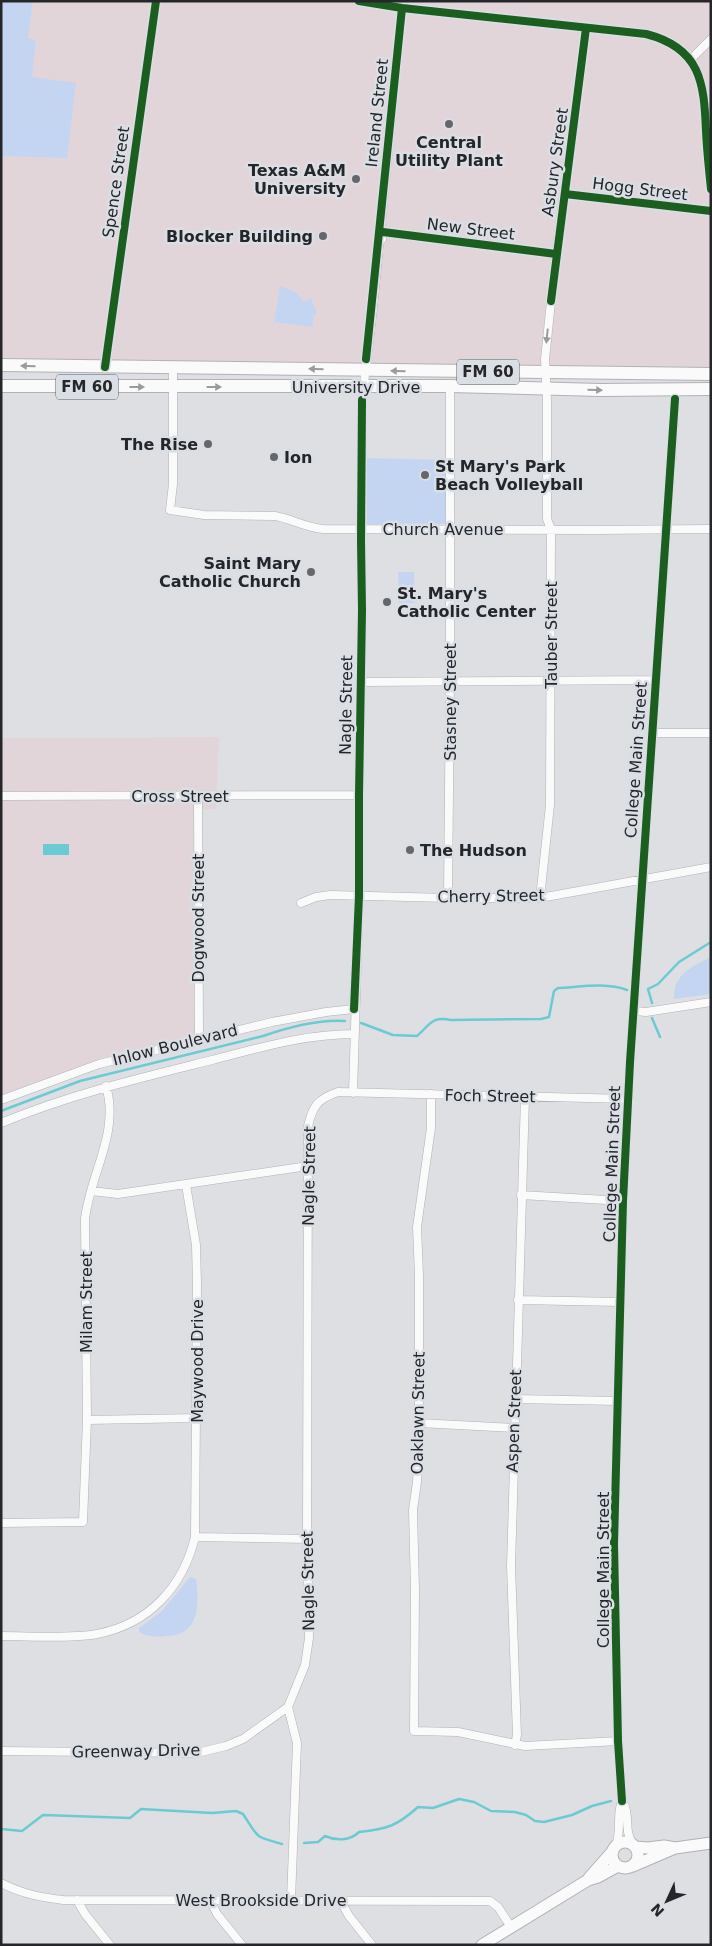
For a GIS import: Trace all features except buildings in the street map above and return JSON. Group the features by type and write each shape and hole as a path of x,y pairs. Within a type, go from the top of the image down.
{"main road":[{"name":"University Drive","path":"1,365 711,374"},
{"name":"University Drive","path":"1,386 450,386 600,390 711,389"}],"street":[{"name":"Spence Street","path":"105,367 156,1"},
{"path":"359,1 402,8 656,37 679,49 690,60 699,74 703,88 711,189"},
{"name":"Ireland Street","path":"363,387 402,8"},
{"name":"Asbury Street","path":"545,372 556,254 586,28"},
{"path":"690,60 711,39"},
{"name":"Hogg Street","path":"565,194 711,211"},
{"name":"Ireland Street","path":"377,258 383,232"},
{"name":"New Street","path":"383,232 556,254"},
{"name":"Church Avenue","path":"173,368 173,484 170,510 204,515 275,516 287,518 315,528 449,530 711,529"},
{"name":"Tauber Street","path":"540,898 550,805 551,529 547,519 545,372"},
{"name":"Stasney Street","path":"448,898 450,386"},
{"name":"Nagle Street","path":"288,1707 305,1665 308,1648 308,1126 316,1105 326,1096 338,1092 353,1093 354,1010 359,896 358,795 362,610 361,426 363,387"},
{"path":"672,459 675,399"},
{"name":"College Main Street","path":"614,1848 620,1834 620,1807 622,1801 618,1741 614,1544 623,1201 642,879 666,530"},
{"path":"361,682 655,680"},
{"path":"652,733 711,733"},
{"name":"Cross Street","path":"1,796 358,795"},
{"name":"Dogwood Street","path":"198,796 199,1039"},
{"name":"Cherry Street","path":"301,903 316,897 330,895 540,898 711,867"},
{"path":"635,1011 646,1012 711,1002"},
{"name":"Inlow Boulevard","path":"1,1100 91,1067 199,1039 295,1017 354,1010"},
{"name":"Inlow Boulevard","path":"1,1123 56,1102 106,1086 296,1039 329,1034 354,1034"},
{"name":"Milam Street","path":"1,1523 83,1522 87,1420 85,1219 109,1130 110,1107 106,1086"},
{"name":"Foch Street","path":"353,1093 628,1099"},
{"name":"Oaklawn Street","path":"432,1094 430,1128 417,1227 419,1423 418,1468 413,1519 415,1590 414,1731 458,1732 515,1745"},
{"name":"Aspen Street","path":"515,1745 517,1735 511,1566 525,1097"},
{"path":"91,1191 118,1194 308,1166"},
{"name":"Maywood Drive","path":"1,1636 96,1634 128,1625 149,1611 167,1595 186,1568 195,1537 197,1418 196,1245 186,1185"},
{"path":"521,1195 623,1201"},
{"path":"518,1300 620,1302"},
{"path":"515,1399 618,1401"},
{"path":"87,1420 197,1418"},
{"path":"419,1423 514,1428"},
{"path":"195,1537 307,1539"},
{"path":"288,1707 297,1743 291,1900"},
{"name":"Greenway Drive","path":"1,1751 197,1752 226,1746 243,1739 288,1707"},
{"path":"515,1745 618,1741"},
{"name":"College Main Street","path":"622,1801 626,1806 628,1836 634,1845"},
{"path":"588,1880 614,1848 624,1841 648,1848 664,1846 675,1848"},
{"path":"614,1848 613,1860 618,1866 626,1868 675,1848 711,1843"},
{"path":"633,1866 639,1855 634,1845"},
{"path":"482,1945 588,1880 598,1877 618,1866"},
{"name":"West Brookside Drive","path":"1,1883 20,1892 37,1897 77,1900 490,1901 498,1907 511,1927"},
{"path":"77,1900 85,1914 110,1945"},
{"path":"210,1900 217,1914 242,1945"},
{"path":"340,1900 349,1916 372,1945"}],"shaded area":[{"name":"Texas A&M University","path":"1,1 711,1 711,368 130,363 1,358"},
{"path":"1,1 33,1 28,38 36,40 32,77 76,83 67,158 1,156"},
{"path":"280,286 295,292 305,302 311,298 317,314 313,315 313,327 274,322"},
{"path":"365,458 447,460 445,524 367,524"},
{"path":"398,572 414,572 414,603 399,603"},
{"path":"219,737 216,809 194,810 194,1037 105,1060 1,1096 1,738"},
{"path":"711,957 711,994 674,999 674,991 680,978 690,968"},
{"path":"190,1577 196,1579 197,1599 197,1609 191,1625 177,1634 166,1636 145,1635 139,1632 139,1628 162,1611"}],"water":[{"path":"43,844 69,844 69,855 43,855"}],"waterway":[{"path":"652,1003 648,989 658,984 679,962 711,942"},
{"path":"361,1023 393,1035 417,1036 431,1022 439,1019 541,1019 549,1017 554,991 558,988 610,986 627,990"},
{"path":"652,1018 660,1037"},
{"path":"1,1111 80,1081 263,1036 304,1024 324,1021 345,1021"},
{"path":"304,1843 318,1842 325,1836 334,1839 347,1839 359,1832 391,1826 418,1807 433,1808 459,1799 474,1802 491,1811 515,1812 526,1815 535,1821 544,1822 572,1815 592,1806 611,1801"},
{"path":"1,1829 22,1831 43,1815 130,1818 141,1809 212,1813 236,1811 243,1814 258,1835 282,1844"}],"cycle path":[{"path":"105,367 156,1"},
{"path":"359,1 402,8 646,34 664,40 678,48 689,58 701,83 704,98 711,189"},
{"path":"366,359 402,8"},
{"path":"551,301 586,28"},
{"path":"565,194 711,211"},
{"path":"383,232 556,254"},
{"path":"622,1801 618,1741 614,1544 623,1201 630,1062 675,399"},
{"path":"354,1009 359,896 362,400"}],"place":[{"name":"Central Utility Plant","path":"449,124"},
{"name":"Texas A&M University","path":"356,179"},
{"name":"Blocker Building","path":"323,236"},
{"name":"The Rise","path":"208,444"},
{"name":"Ion","path":"274,457"},
{"name":"St Mary's Park Beach Volleyball","path":"425,475"},
{"name":"Saint Mary Catholic Church","path":"311,572"},
{"name":"St. Mary's Catholic Center","path":"387,602"},
{"name":"The Hudson","path":"410,850"}]}
